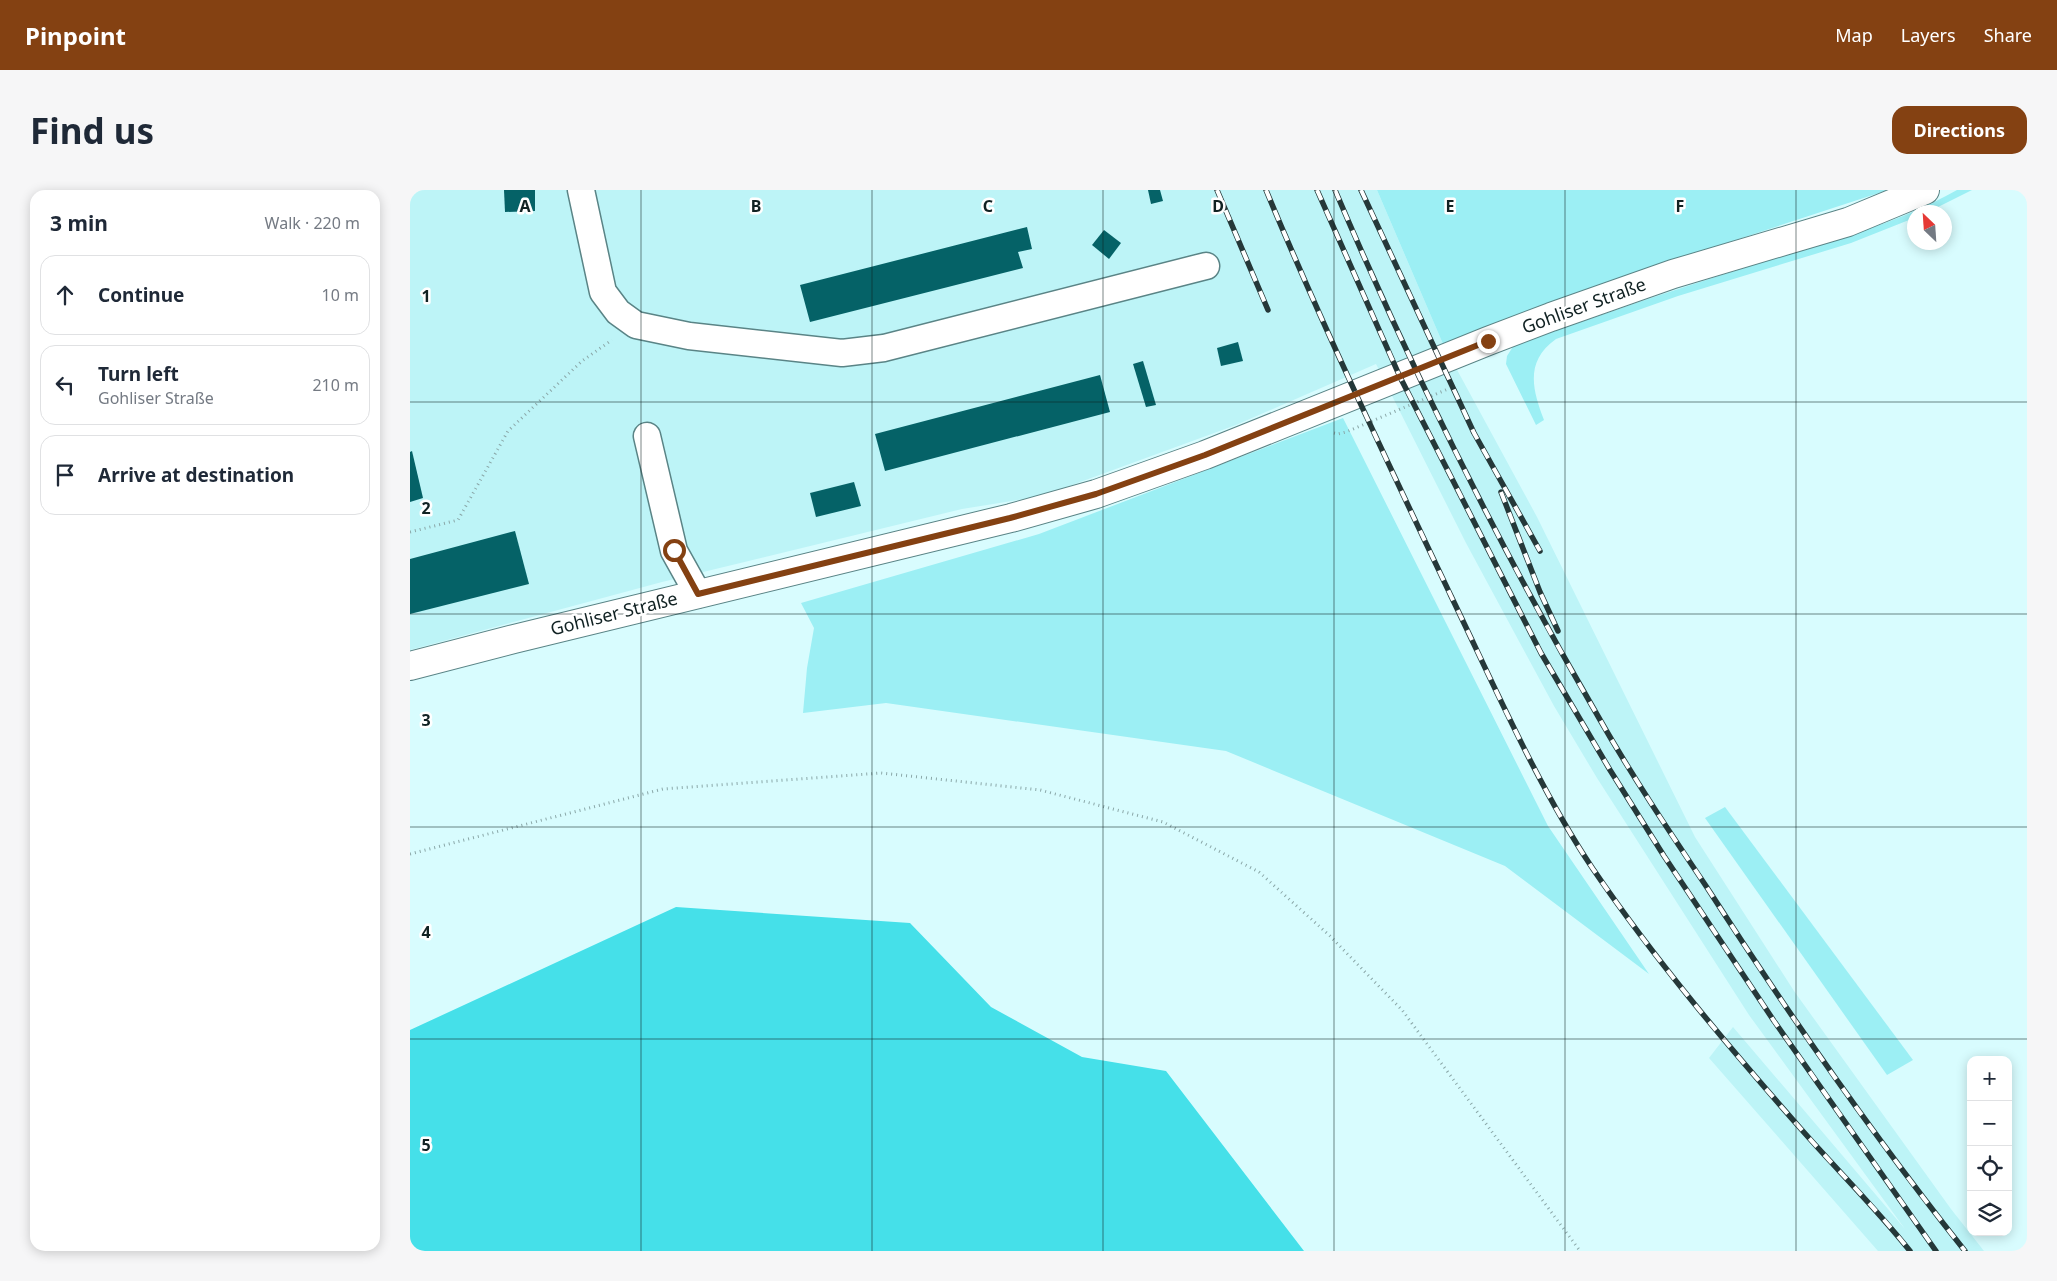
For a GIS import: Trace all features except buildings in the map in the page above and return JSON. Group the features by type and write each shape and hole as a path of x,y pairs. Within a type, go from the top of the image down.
{"main road":[{"name":"Gohliser Straße","path":"410,666 1010,518 1096,494 1205,455 1551,317 1673,274 1848,222 1925,190"}],"lane":[{"path":"581,190 603,292 618,312 636,324 689,336 842,353 884,348 1206,266"},
{"path":"647,436 674,550 698,594"}],"path":[{"path":"410,532 458,520 508,431 582,361 636,324"},
{"path":"1346,432 1452,387"},
{"path":"410,854 663,788 881,773 1040,790 1163,822 1259,872 1330,936 1402,1010 1580,1251"}],"shaded area":[{"path":"410,190 1377,190 1443,344 1537,517 1695,837 1794,991 1967,1229 1967,1236 1972,1236 1984,1251 1878,1251 1709,1058 1733,1027 1905,1229 1749,1015 1597,778 1554,706 1466,543 1376,364 1236,425 1042,496 962,509 662,582 410,650"},
{"path":"1377,190 1888,190 1641,271 1443,344"},
{"path":"1957,190 1972,190 1942,205 1928,205"},
{"path":"1906,215 1907,221 1851,243 1678,296 1556,339 1539,357 1535,366 1534,387 1544,420 1536,425 1506,364 1507,356 1514,345 1686,286 1825,243"},
{"path":"1343,418 1548,826 1649,974 1505,866 1226,751 886,703 803,713 807,668 814,628 801,603 1039,534"},
{"path":"1725,807 1913,1060 1887,1075 1705,818"},
{"path":"676,907 910,923 991,1007 1082,1057 1166,1071 1304,1251 410,1251 410,1030"}],"railway":[{"path":"1217,190 1268,310"},
{"path":"1266,190 1379,444 1535,770 1573,837 1593,869 1641,936 1719,1034 1910,1251"},
{"path":"1317,190 1400,377 1541,653 1610,770 1664,856 1774,1021 1936,1251"},
{"path":"1335,190 1426,392 1492,524 1562,654 1612,740 1665,824 1799,1026 1930,1207 1965,1251"},
{"path":"1361,190 1474,433 1540,551"},
{"path":"1501,492 1540,592 1558,631"}],"route":[{"path":"674,550 698,594 1010,518 1096,494 1205,455 1488,341"}]}
